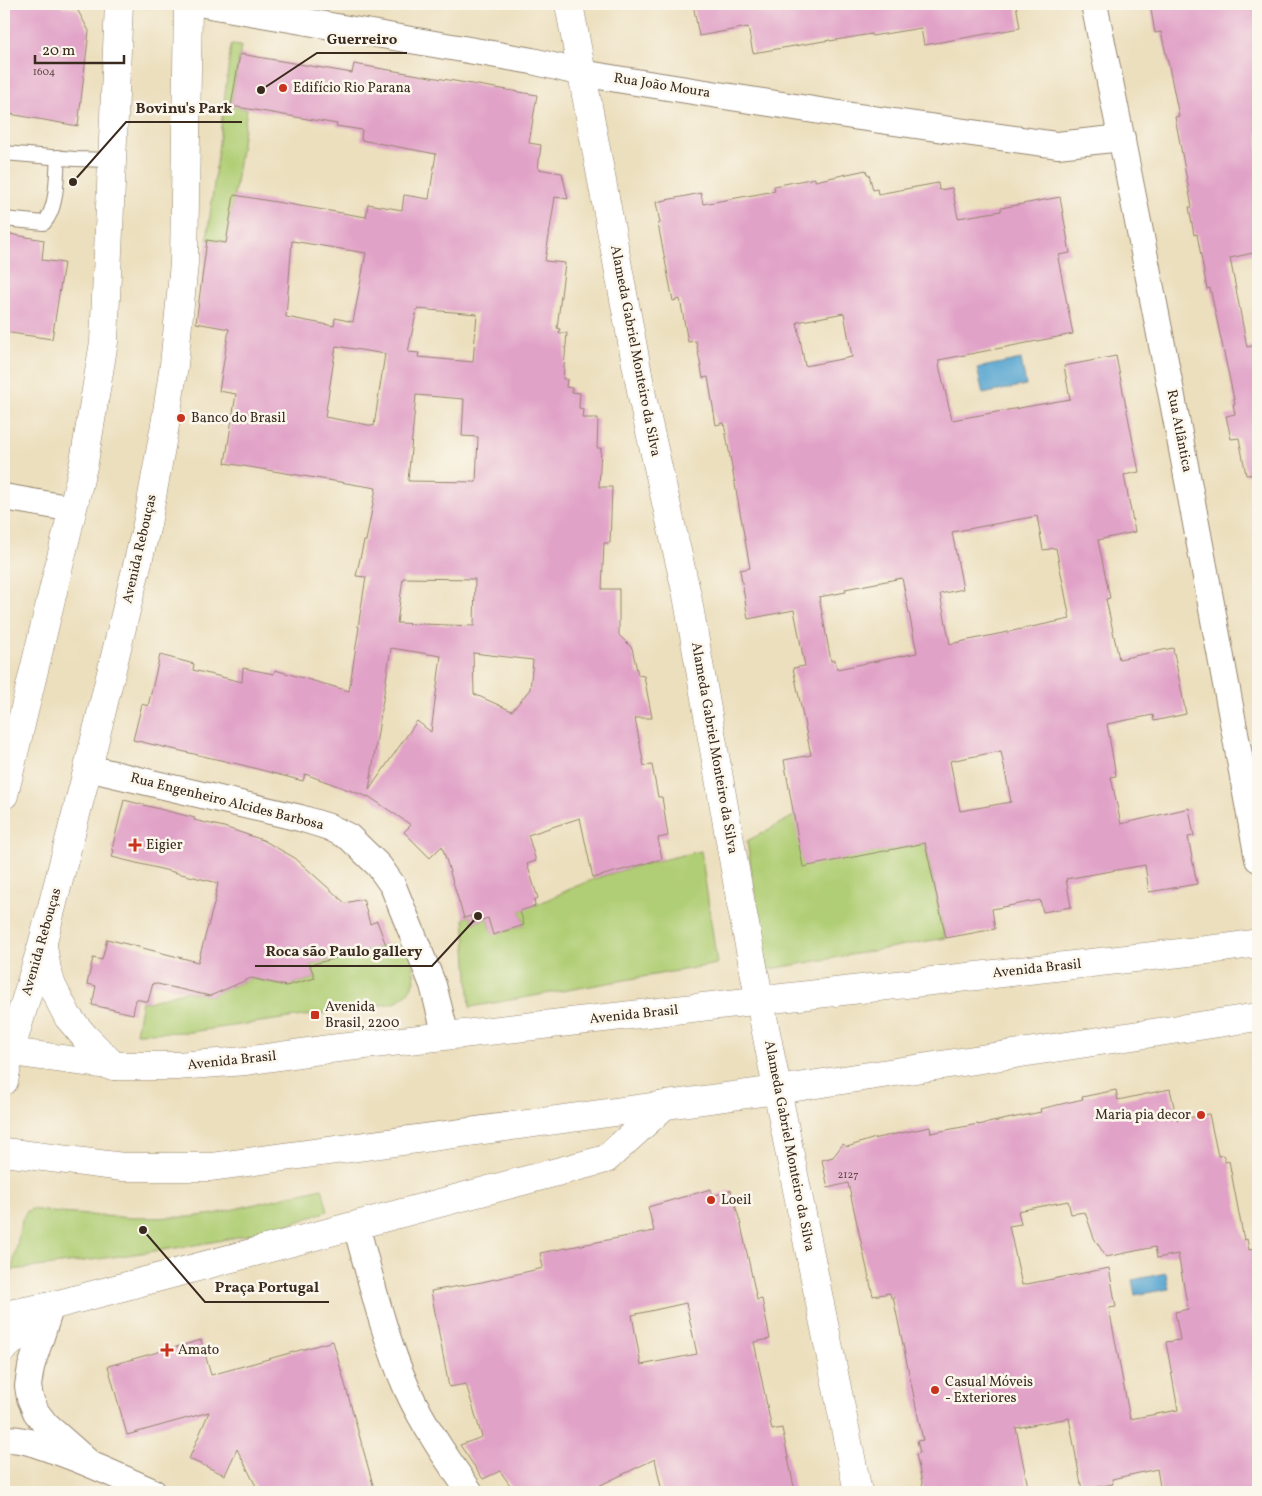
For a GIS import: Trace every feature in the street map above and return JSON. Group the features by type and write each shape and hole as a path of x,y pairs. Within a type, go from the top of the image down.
{"main road":[{"path":"4,795 84,462 104,342 119,4"},
{"name":"Avenida Rebouças","path":"4,1081 7,1051 42,945 88,768 147,524 165,425 174,365 184,263 188,4"},
{"name":"Alameda Gabriel Monteiro da Silva","path":"569,4 643,400 687,595 777,1090 858,1492"},
{"name":"Avenida Brasil","path":"7,1051 114,1066 176,1066 246,1061 321,1050 1258,943"},
{"path":"42,945 52,986 68,1018 114,1066"},
{"path":"4,1152 123,1167 211,1167 777,1090 1258,1017"},
{"path":"4,1315 51,1306 606,1160 665,1105"},
{"path":"4,1348 51,1306"}],"street":[{"name":"Rua João Moura","path":"204,4 532,61 582,73 833,113 1057,145 1122,138"},
{"name":"Rua Atlântica","path":"1094,4 1122,138 1201,546 1258,859"},
{"path":"4,497 73,509"},
{"name":"Rua Engenheiro Alcides Barbosa","path":"88,768 300,818 329,827 349,837 379,866 393,886 433,985 446,1036"},
{"path":"356,1225 390,1347 407,1389 433,1438 470,1492"},
{"path":"51,1306 31,1367 28,1386 30,1398 36,1412 46,1425 88,1462"},
{"path":"4,1439 26,1440 88,1462 153,1492"}],"lane":[{"path":"4,153 112,160"},
{"path":"4,220 44,223 50,216 58,157"}],"green space":[{"path":"231,45 241,46 231,106 247,109 227,243 207,240"},
{"path":"794,816 857,856 925,843 945,938 766,970 747,841"},
{"path":"701,851 717,964 470,1007 464,918 471,916 473,923 488,918 493,935 524,925 520,911 585,883 634,867"},
{"path":"386,945 410,946 415,981 408,993 395,1003 190,1032 136,1033 142,1001 148,1002 186,991 210,996 251,978 286,986 315,978 310,965"},
{"path":"322,1188 328,1211 281,1227 183,1247 12,1270 22,1220 26,1212 31,1209 133,1218 189,1217 214,1214"}],"water":[{"path":"1021,359 1026,385 983,394 977,368"},
{"path":"1166,1273 1169,1289 1135,1295 1132,1280"}],"building":[{"path":"4,4 46,4 77,9 89,31 78,126 4,113"},
{"path":"693,4 1016,4 1020,28 924,45 921,28 872,36 871,34 830,40 753,53 748,27 699,36"},
{"path":"1150,4 1258,4 1258,252 1230,258 1247,347 1258,345 1258,474 1246,475 1239,438 1231,439 1226,416 1235,414 1233,404 1235,404 1210,288 1207,289 1197,234 1194,235 1189,207 1192,207 1175,117 1179,116 1169,67 1161,32 1155,33"},
{"path":"240,54 352,73 354,64 537,95 529,143 541,145 538,169 562,173 568,199 555,197 545,261 565,263 557,328 560,329 559,333 567,333 563,379 567,379 566,387 572,388 572,392 580,393 579,408 583,409 582,418 598,418 597,448 601,448 599,487 612,487 610,543 604,543 602,589 619,589 619,635 632,648 638,675 644,676 652,718 635,718 644,766 652,765 658,797 662,797 668,836 658,838 662,859 593,878 580,818 528,835 536,861 527,864 538,898 534,900 535,906 520,911 524,925 493,935 488,918 473,923 471,916 464,918 442,846 430,858 404,832 411,825 368,796 305,774 303,781 133,740 142,704 148,706 160,655 194,664 193,670 242,682 243,668 274,674 275,670 349,691 366,577 356,576 364,541 366,541 376,488 225,463 236,394 219,391 229,329 196,323 207,240 226,243 234,195 366,217 368,204 402,210 404,195 429,199 436,154 361,140 362,130 336,126 337,124 231,106","holes":["292,241 366,253 353,322 335,318 334,326 286,317","417,309 477,314 473,362 418,357 419,353 408,352","336,346 385,354 374,426 325,417","416,395 464,399 462,436 478,437 476,482 408,481","403,578 475,579 474,626 397,623","391,648 441,656 431,732 417,721 369,790","473,653 533,660 530,689 512,711 474,694"]},
{"path":"866,170 867,174 869,174 873,190 877,189 878,194 938,183 939,190 952,188 958,218 1001,211 1001,208 1060,197 1070,253 1059,255 1060,258 1058,258 1073,334 939,360 939,365 952,420 1070,399 1064,366 1116,356 1139,472 1124,475 1135,532 1098,540 1110,598 1106,599 1119,659 1173,648 1186,714 1154,721 1153,715 1107,724 1116,776 1111,777 1121,824 1189,808 1194,836 1188,837 1197,884 1149,892 1145,865 1066,879 1071,907 1043,912 1040,900 992,909 995,929 946,938 925,843 803,867 784,760 811,755 793,668 805,666 794,610 748,619 740,570 750,568 724,423 716,425 708,377 703,378 696,341 688,342 680,299 673,301 658,224 660,223 656,202 701,193 703,204 775,191 774,186 815,178 815,181","holes":["844,313 852,357 805,366 797,322","1037,516 1043,550 1056,548 1070,619 950,644 940,594 963,589 952,532","902,578 917,653 837,669 835,660 831,661 819,597 846,592 845,589","1001,751 1011,802 960,811 950,761"]},
{"path":"4,233 44,240 42,260 64,263 52,339 4,332"},
{"path":"124,800 195,818 194,820 224,827 263,840 295,858 345,903 363,899 370,924 377,921 386,945 310,965 315,978 286,986 251,978 210,996 153,983 148,1002 136,999 133,1014 92,1005 96,986 87,984 93,958 102,960 107,939 198,962 216,897 218,883 112,857 114,850 112,849"},
{"path":"1170,1089 1177,1120 1209,1114 1218,1156 1224,1155 1225,1162 1229,1161 1244,1240 1247,1239 1249,1250 1258,1248 1258,1492 1161,1492 1157,1469 1112,1479 1113,1484 1082,1490 1069,1418 1016,1428 1029,1492 924,1492 916,1454 920,1453 917,1441 923,1440 893,1297 891,1298 890,1293 873,1296 848,1183 828,1188 822,1160 833,1157 843,1144 847,1147 872,1139 930,1127 931,1133 978,1125 1041,1112 1040,1109 1116,1090 1118,1100","holes":["1068,1201 1071,1214 1085,1212 1094,1238 1106,1257 1155,1247 1157,1258 1178,1254 1188,1309 1175,1312 1180,1340 1166,1342 1178,1410 1130,1419 1109,1308 1116,1307 1109,1268 1022,1285 1009,1226 1021,1224 1018,1211"]},
{"path":"711,1189 713,1196 731,1190 741,1225 757,1300 762,1299 770,1339 754,1342 772,1430 782,1428 795,1492 662,1492 655,1459 586,1492 515,1492 500,1471 483,1479 460,1445 482,1437 466,1384 449,1387 431,1291 543,1268 540,1253 654,1231 648,1207","holes":["686,1303 697,1354 641,1365 632,1315"]},
{"path":"201,1340 211,1375 333,1341 375,1492 259,1492 237,1449 225,1475 189,1459 209,1412 127,1435 108,1366"}],"place":[{"name":"Edifício Rio Parana","path":"283,88"},
{"name":"Guerreiro","path":"261,90"},
{"name":"Bovinu's Park","path":"73,182"},
{"name":"Banco do Brasil","path":"181,418"},
{"name":"Eigier","path":"135,845"},
{"name":"Roca são Paulo gallery","path":"478,916"},
{"name":"Avenida Brasil, 2200","path":"315,1015"},
{"name":"Maria pia decor","path":"1201,1115"},
{"name":"Loeil","path":"711,1200"},
{"name":"Praça Portugal","path":"143,1230"},
{"name":"Amato","path":"167,1350"},
{"name":"Casual Móveis - Exteriores","path":"935,1390"}]}
